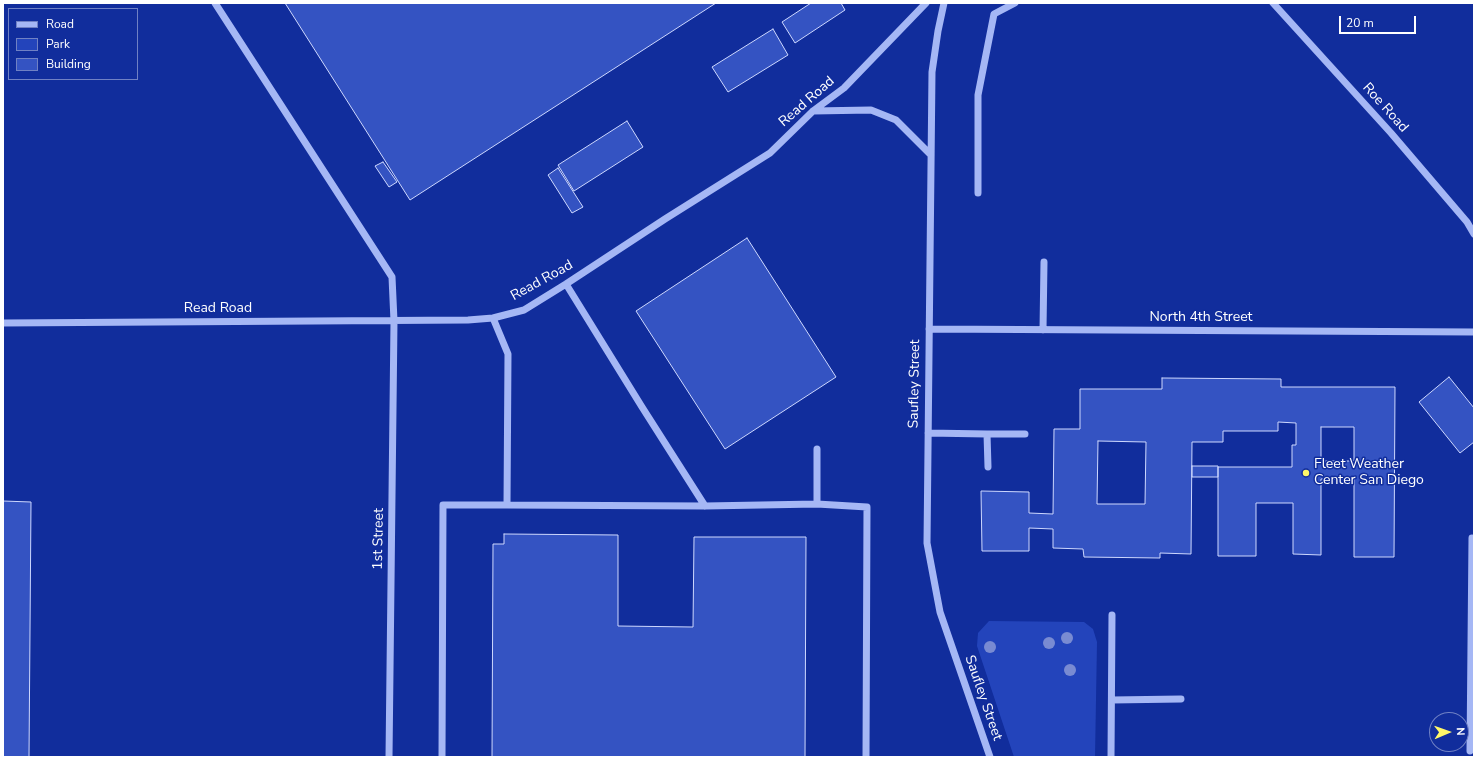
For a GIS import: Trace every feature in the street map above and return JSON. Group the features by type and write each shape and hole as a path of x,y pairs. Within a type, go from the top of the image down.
{"street":[{"name":"1st Street","path":"214,3 392,277 394,321 389,757"},
{"name":"Read Road","path":"3,323 468,320 493,318 524,310 770,153 812,112 844,88 926,3"},
{"name":"Saufley Street","path":"944,3 932,72 927,543 940,612 990,757"},
{"path":"978,194 978,95 994,14 1015,3"},
{"name":"Roe Road","path":"1273,3 1391,133 1467,222 1474,234"},
{"path":"812,112 871,110 896,120 931,155"},
{"path":"1043,330 1044,262"},
{"path":"566,284 642,408 705,506"},
{"path":"493,318 508,354 507,505"},
{"name":"North 4th Street","path":"929,329 1474,332"},
{"path":"928,433 1025,434"},
{"path":"987,434 988,467"},
{"path":"817,504 818,449"},
{"path":"442,757 443,505 705,506 817,504 867,507 866,757"},
{"path":"1470,751 1472,538"},
{"path":"1111,757 1112,615"},
{"path":"1112,700 1181,698"}],"green space":[{"path":"989,621 1084,622 1093,629 1097,642 1095,757 1014,757 977,646 978,633"}],"building":[{"path":"285,3 716,3 410,200"},
{"path":"811,3 841,3 845,10 795,43 782,22"},
{"path":"773,29 788,55 728,92 712,67"},
{"path":"627,121 643,147 574,191 558,165"},
{"path":"383,162 397,182 389,187 375,166"},
{"path":"558,168 583,207 572,213 548,175"},
{"path":"747,238 836,377 725,449 636,311"},
{"path":"1449,377 1474,408 1474,442 1460,453 1419,402"},
{"name":"Fleet Weather Center San Diego","path":"1162,378 1281,379 1281,387 1395,387 1394,557 1354,557 1354,479 1321,479 1321,555 1293,554 1293,503 1256,503 1256,556 1218,556 1218,467 1292,467 1292,445 1296,445 1296,423 1278,422 1278,431 1223,431 1223,442 1192,442 1191,554 1160,553 1160,558 1084,557 1083,549 1053,548 1053,529 1029,528 1029,551 982,551 981,491 1029,492 1029,513 1053,514 1054,429 1080,429 1080,389 1162,389","holes":["1321,427 1354,427 1354,461 1321,461","1098,441 1146,442 1145,504 1097,504"]},
{"path":"1192,466 1218,466 1218,477 1192,477"},
{"path":"3,501 31,502 29,757 3,757"},
{"path":"504,534 618,535 618,626 693,627 694,537 806,537 805,757 492,757 493,544 504,544"}],"place":[{"name":"Fleet Weather Center San Diego","path":"1306,473"}]}
